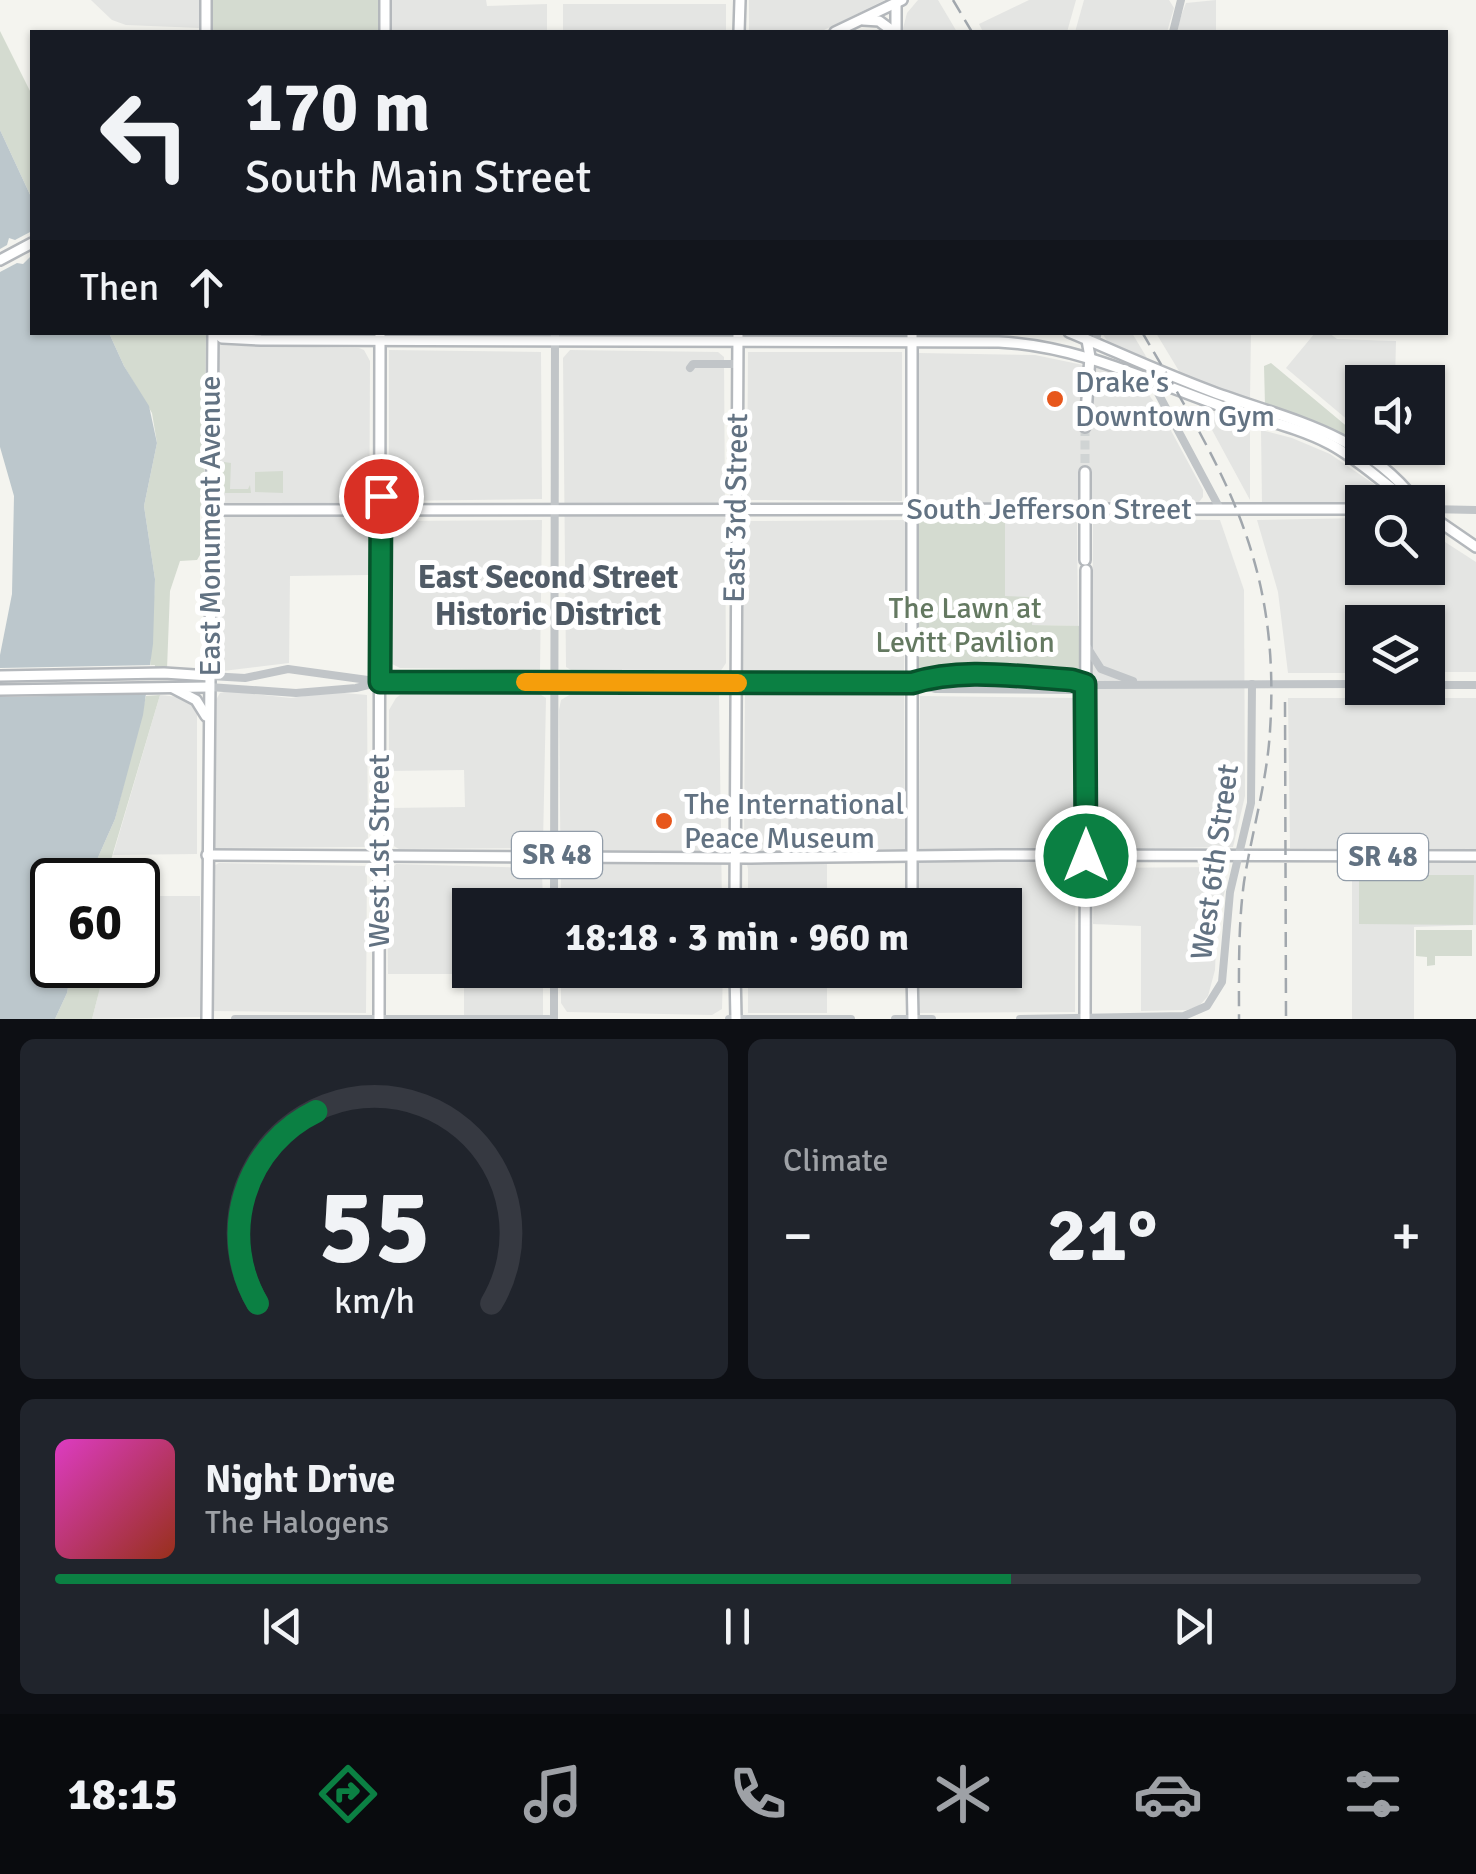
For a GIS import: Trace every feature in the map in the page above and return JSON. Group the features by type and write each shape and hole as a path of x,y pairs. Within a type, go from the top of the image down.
{"main road":[{"path":"206,0 206,30"},
{"path":"385,0 385,30"},
{"path":"739,30 740,0"},
{"path":"839,30 899,1"},
{"path":"895,30 899,1"},
{"path":"860,20 879,21 892,30"},
{"path":"0,260 30,244"},
{"name":"East Monument Avenue","path":"207,1019 214,335"},
{"path":"218,335 261,340 738,336 1007,342 1090,356 1315,437 1350,456 1386,485"},
{"name":"East 3rd Street","path":"735,888 738,336"},
{"name":"West 1st Street","path":"379,1019 380,337"},
{"path":"912,337 912,888"},
{"path":"1085,427 1092,337 1209,390 1332,434 1378,464 1398,485"},
{"path":"1085,472 1085,1018"},
{"name":"South Jefferson Street","path":"212,514 222,510 1345,509"},
{"path":"1445,524 1476,547"},
{"path":"0,676 164,673 210,682"},
{"path":"0,690 210,682"},
{"path":"164,686 192,697 208,719"},
{"name":"SR 48","path":"207,854 1476,856"},
{"path":"733,1019 735,988"},
{"path":"912,988 913,1019"}],"street":[{"path":"1173,30 1181,0"},
{"path":"554,888 555,337"},
{"path":"690,368 693,364 738,364"},
{"path":"1150,380 1220,509"},
{"path":"1445,511 1476,510"},
{"path":"1086,643 1101,669 1148,684"},
{"path":"210,682 288,669 380,682 912,683 954,690 1072,690 1085,684"},
{"path":"912,683 932,676 982,675 1085,684 1345,684"},
{"path":"210,682 296,692 356,688 380,682"},
{"name":"West 6th Street","path":"1085,1018 1174,1016 1200,1011 1219,991 1225,924 1252,790 1252,684"},
{"path":"1445,684 1476,684"},
{"path":"235,1019 551,1019 553,988"},
{"path":"1020,1019 1085,1018"},
{"path":"733,1019 852,1019"},
{"path":"895,1019 932,1019"}],"shaded area":[{"path":"91,0 200,0 200,28 126,25 112,20"},
{"path":"390,0 486,0 487,6 547,4 547,30 390,30"},
{"path":"749,0 885,0 824,30 749,30"},
{"path":"918,0 938,0 956,30 903,30 907,13"},
{"path":"1029,0 1076,0 1068,30 982,30 979,24"},
{"path":"1084,0 1169,0 1174,8 1168,30 1076,30"},
{"path":"1216,0 1216,30 1176,30 1186,3"},
{"path":"563,4 726,4 726,30 563,30"},
{"path":"0,130 30,195 30,335 110,335 149,406 157,443 144,506 155,579 153,644 143,715 115,819 98,858 30,858 30,988 68,988 55,1019 0,1019 0,655 12,594 14,496 0,447"},
{"path":"1103,335 1133,335 1147,358 1108,342"},
{"path":"1157,335 1251,335 1250,399 1245,401 1182,376"},
{"path":"1313,335 1396,341 1395,365 1345,365 1345,418 1286,368"},
{"path":"218,345 359,348 370,361 369,575 290,576 289,663 223,671 216,663"},
{"path":"389,350 541,352 542,499 389,501"},
{"path":"570,350 718,352 724,357 726,663 720,672 576,673 566,667 563,358"},
{"path":"748,352 902,352 902,501 747,500"},
{"path":"919,353 1035,355 1107,370 1142,385 1161,412 1203,490 1203,497 1199,502 918,503"},
{"path":"1198,404 1250,424 1250,500"},
{"path":"1261,430 1330,454 1375,485 1345,485 1345,502 1262,505"},
{"path":"1005,518 1077,519 1078,626 1031,625 1005,596"},
{"path":"1345,518 1345,585 1445,585 1445,542 1476,562 1476,672 1445,672 1445,605 1345,605 1345,673 1288,673 1278,592 1257,520"},
{"path":"1093,519 1220,520 1244,590 1245,796 1233,847 1091,849"},
{"path":"542,520 540,670 400,668 392,664 388,648 389,521"},
{"path":"906,520 904,671 743,674 744,521"},
{"path":"333,692 367,695 368,847 213,848 213,705 220,693 291,698"},
{"path":"538,693 546,698 543,844 538,848 399,849 392,845 389,808 465,807 464,770 389,771 389,710 396,698"},
{"path":"571,694 719,695 722,888 561,888 561,700"},
{"path":"904,694 905,849 827,850 827,888 748,888 744,850 745,695"},
{"path":"160,695 188,698 197,712 197,854 113,855"},
{"path":"920,696 1076,698 1075,1012 917,1013 917,988 1022,988 1022,888 918,888"},
{"path":"1288,698 1345,698 1345,705 1445,705 1445,698 1476,698 1476,849 1290,848"},
{"path":"1476,856 1476,925 1414,927 1414,1019 1352,1019 1352,857"},
{"path":"219,863 367,866 366,1013 212,1011 210,873"},
{"path":"396,864 534,868 542,871 542,888 452,888 452,974 388,974 387,874"},
{"path":"1094,868 1223,870 1227,883 1217,921 1215,970 1208,996 1199,1006 1187,1010 1141,1011 1141,926 1093,924"},
{"path":"160,896 200,896 200,1017 92,1019 100,988 160,988"},
{"path":"464,988 543,988 543,1019 464,1019"},
{"path":"561,988 723,988 722,1009 712,1015 567,1012 561,1003"},
{"path":"748,988 827,988 827,1013 748,1013"}],"green space":[{"path":"208,0 385,0 384,30 208,30"},
{"path":"0,31 30,91 30,195 0,130"},
{"path":"110,335 206,335 200,555 197,560 180,561 170,591 167,669 150,670 155,579 144,506 157,443 152,413"},
{"path":"555,335 658,335 658,341 555,341"},
{"path":"1271,363 1345,425 1345,436 1325,425 1265,405 1264,366"},
{"path":"224,462 231,463 230,489 248,489 250,485 251,493 220,493"},
{"path":"283,471 283,493 255,492 255,472"},
{"name":"The Lawn at Levitt Pavilion","path":"913,509 1005,509 1005,596 1031,597 1032,625 1086,626 1085,684 1071,680 932,676 912,683"},
{"path":"160,695 112,858 98,858 115,819 146,696"},
{"path":"1359,875 1474,875 1473,925 1359,924"},
{"path":"1416,930 1472,930 1472,956 1435,956 1435,965 1427,966 1427,957 1416,956"},
{"path":"68,988 100,988 92,1019 55,1019"}],"pier":[{"path":"30,232 30,257 23,264 0,272 0,249 9,238 15,240"},
{"path":"155,665 151,694 0,697 0,668"}],"tunnel":[{"path":"1085,427 1085,472"}],"railway":[{"path":"953,0 971,30"},
{"path":"1144,335 1198,430 1241,521 1266,617 1271,671 1270,731 1242,899 1239,1019"},
{"path":"1285,702 1286,1019"}],"slow traffic":[{"path":"525,682 738,683"}],"place":[{"name":"Drake's Downtown Gym","path":"1055,399"},
{"name":"The International Peace Museum","path":"664,821"}],"district":[{"name":"East Second Street Historic District","path":"548,596"}],"route":[{"path":"381,496 380,682 912,683 932,676 982,675 1072,680 1085,684 1086,856"}]}
